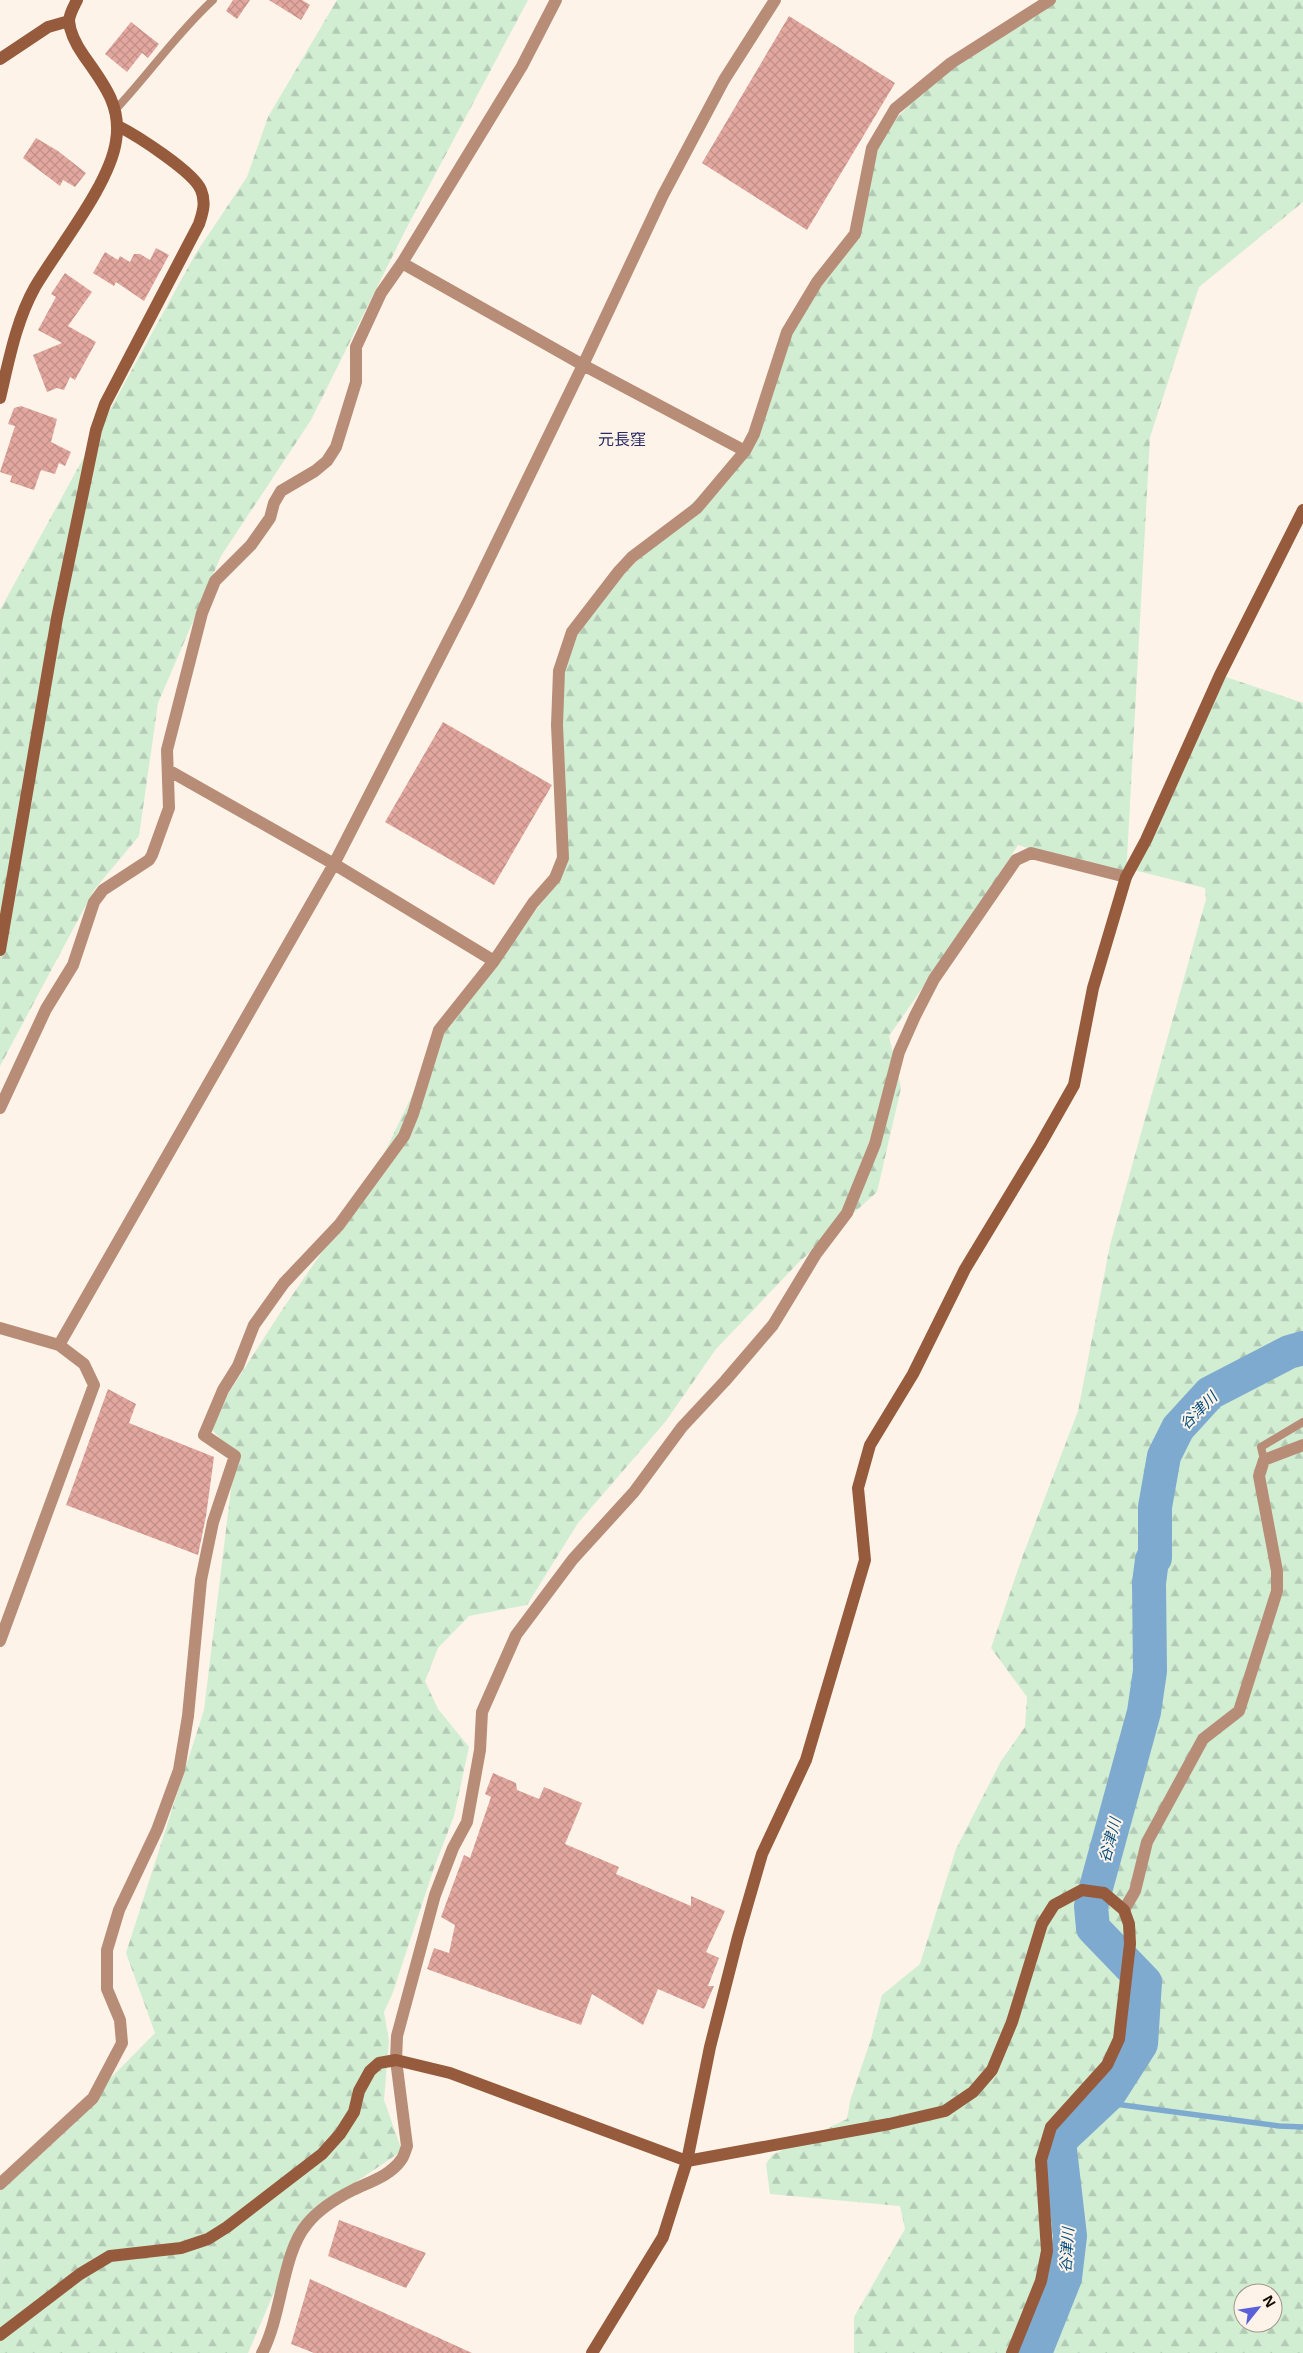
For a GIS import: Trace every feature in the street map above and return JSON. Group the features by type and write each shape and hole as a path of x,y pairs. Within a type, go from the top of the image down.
{"street":[{"path":"0,398 3,370 27,302 99,185 110,163 116,143 118,126 116,109 103,82 75,43 69,21 77,0"},
{"path":"0,1108 46,1009 72,965 94,902 103,890 149,860 152,855 169,808 168,750 202,613 215,581 251,545 270,518 281,490 315,471 327,461 336,447 356,382 356,347 381,293 402,263 522,66 556,0"},
{"path":"59,1345 334,864 412,715 583,365 663,195 724,80 775,0"},
{"path":"0,2184 93,2098 122,2043 120,2020 107,1989 107,1950 118,1910 157,1830 179,1770 188,1716 202,1580 213,1522 235,1456 204,1435 223,1390 238,1366 254,1325 284,1284 339,1225 404,1136 413,1114 439,1030 494,961 533,903 555,878 563,858 557,724 558,680 572,632 632,557 697,508 745,451 754,434 787,332 817,282 855,234 872,148 895,109 951,62 1050,0"},
{"path":"0,59 48,26 69,21"},
{"path":"0,950 57,618 96,430 105,404 199,224 205,208 201,190 194,179 132,133 118,126"},
{"path":"402,263 583,365 745,451"},
{"path":"592,2353 663,2237 687,2161 710,2047 751,1891 762,1854 806,1760 865,1560 858,1488 870,1445 913,1374 965,1269 1074,1085 1093,988 1126,877 1146,840 1220,675 1303,510"},
{"path":"168,770 334,864 494,961"},
{"path":"262,2353 276,2316 291,2258 303,2229 319,2211 333,2201 384,2175 402,2160 407,2146 396,2060 396,2036 435,1895 453,1848 467,1822 480,1750 482,1712 516,1635 573,1559 634,1492 682,1427 773,1325 816,1254 847,1213 875,1144 899,1052 915,1016 934,979 1016,860 1031,853 1126,877"},
{"path":"0,1328 59,1345 84,1364 94,1385 0,1641"},
{"path":"1124,1910 1135,1891 1147,1842 1203,1739 1239,1711 1277,1590 1277,1571 1259,1476 1264,1460 1303,1444"},
{"path":"0,2335 80,2274 110,2256 181,2248 208,2239 226,2227 322,2154 340,2134 354,2112 359,2091 370,2071 379,2064 396,2060 450,2073 687,2161 889,2124 945,2110 973,2092 992,2070 1012,2022 1042,1924 1054,1905 1082,1890 1104,1893 1124,1910 1130,1924 1130,1944 1119,2039 1107,2065 1051,2127 1041,2160 1047,2251 1041,2281 1012,2353"}],"lane":[{"path":"116,109 192,21 213,0"},
{"path":"1264,1460 1261,1447 1303,1422"}],"green space":[{"path":"337,0 528,0 405,231 311,420 221,556 158,703 139,836 94,890 0,1066 0,610 196,253 247,177 268,117"},
{"path":"1049,0 1303,0 1303,202 1199,287 1150,437 1126,877 1018,845 972,917 889,1036 901,1088 877,1192 799,1262 716,1349 666,1421 578,1523 527,1605 469,1616 438,1648 425,1681 438,1709 469,1747 454,1816 434,1868 392,1995 384,2012 389,2041 384,2100 402,2151 308,2214 248,2353 0,2353 0,2190 155,2033 126,1953 204,1710 235,1456 208,1425 282,1310 371,1181 441,1035 559,880 561,666 572,632 657,538 745,451 796,317 855,234 878,138 944,68"},
{"path":"1220,675 1303,703 1303,2353 854,2353 854,2317 905,2229 900,2206 770,2194 766,2164 772,2155 847,2119 850,2101 871,2039 882,1995 920,1964 956,1849 1001,1761 1025,1727 1027,1697 991,1648 1023,1555 1078,1411 1110,1245 1206,899 1205,888 1130,869"}],"building":[{"path":"233,0 250,0 237,19 226,11"},
{"path":"269,0 302,0 310,5 301,20"},
{"path":"789,16 895,83 807,230 702,163"},
{"path":"131,22 159,44 148,58 142,53 127,72 105,54"},
{"path":"36,138 58,151 86,173 75,187 63,180 60,186 23,158"},
{"path":"156,248 169,255 144,301 116,282 114,286 93,273 105,252 118,260 120,256 130,262 134,254 140,254 150,260"},
{"path":"65,273 92,292 68,326 96,342 75,380 70,377 64,390 57,388 47,392 33,355 62,343 38,330 56,297 51,294"},
{"path":"21,406 57,419 51,442 71,452 65,466 59,463 55,474 41,470 34,490 10,482 12,476 0,472 15,426 8,424 14,408"},
{"path":"443,722 552,785 494,885 385,822"},
{"path":"108,1389 136,1404 129,1423 214,1457 206,1516 198,1555 66,1505"},
{"path":"493,1773 516,1783 517,1790 539,1799 544,1787 582,1803 565,1844 619,1867 616,1874 691,1906 691,1896 725,1911 706,1952 719,1958 708,1986 714,1986 704,2009 658,1989 643,2025 592,1994 581,2025 427,1969 434,1948 449,1953 455,1925 441,1917 464,1855 470,1858 491,1797 485,1794"},
{"path":"339,2220 426,2253 406,2288 328,2256"},
{"path":"310,2279 472,2353 314,2353 291,2344"}],"waterway":[{"name":"谷津川","path":"1035,2353 1065,2278 1070,2236 1059,2141 1109,2094 1141,2044 1145,1982 1093,1928 1091,1906 1144,1712 1150,1671 1149,1583 1152,1560 1155,1558 1155,1507 1164,1456 1178,1428 1210,1393 1289,1352 1303,1348"},
{"path":"1100,2102 1279,2126 1303,2127"}],"district":[{"name":"元長窪","path":"622,439"}]}
